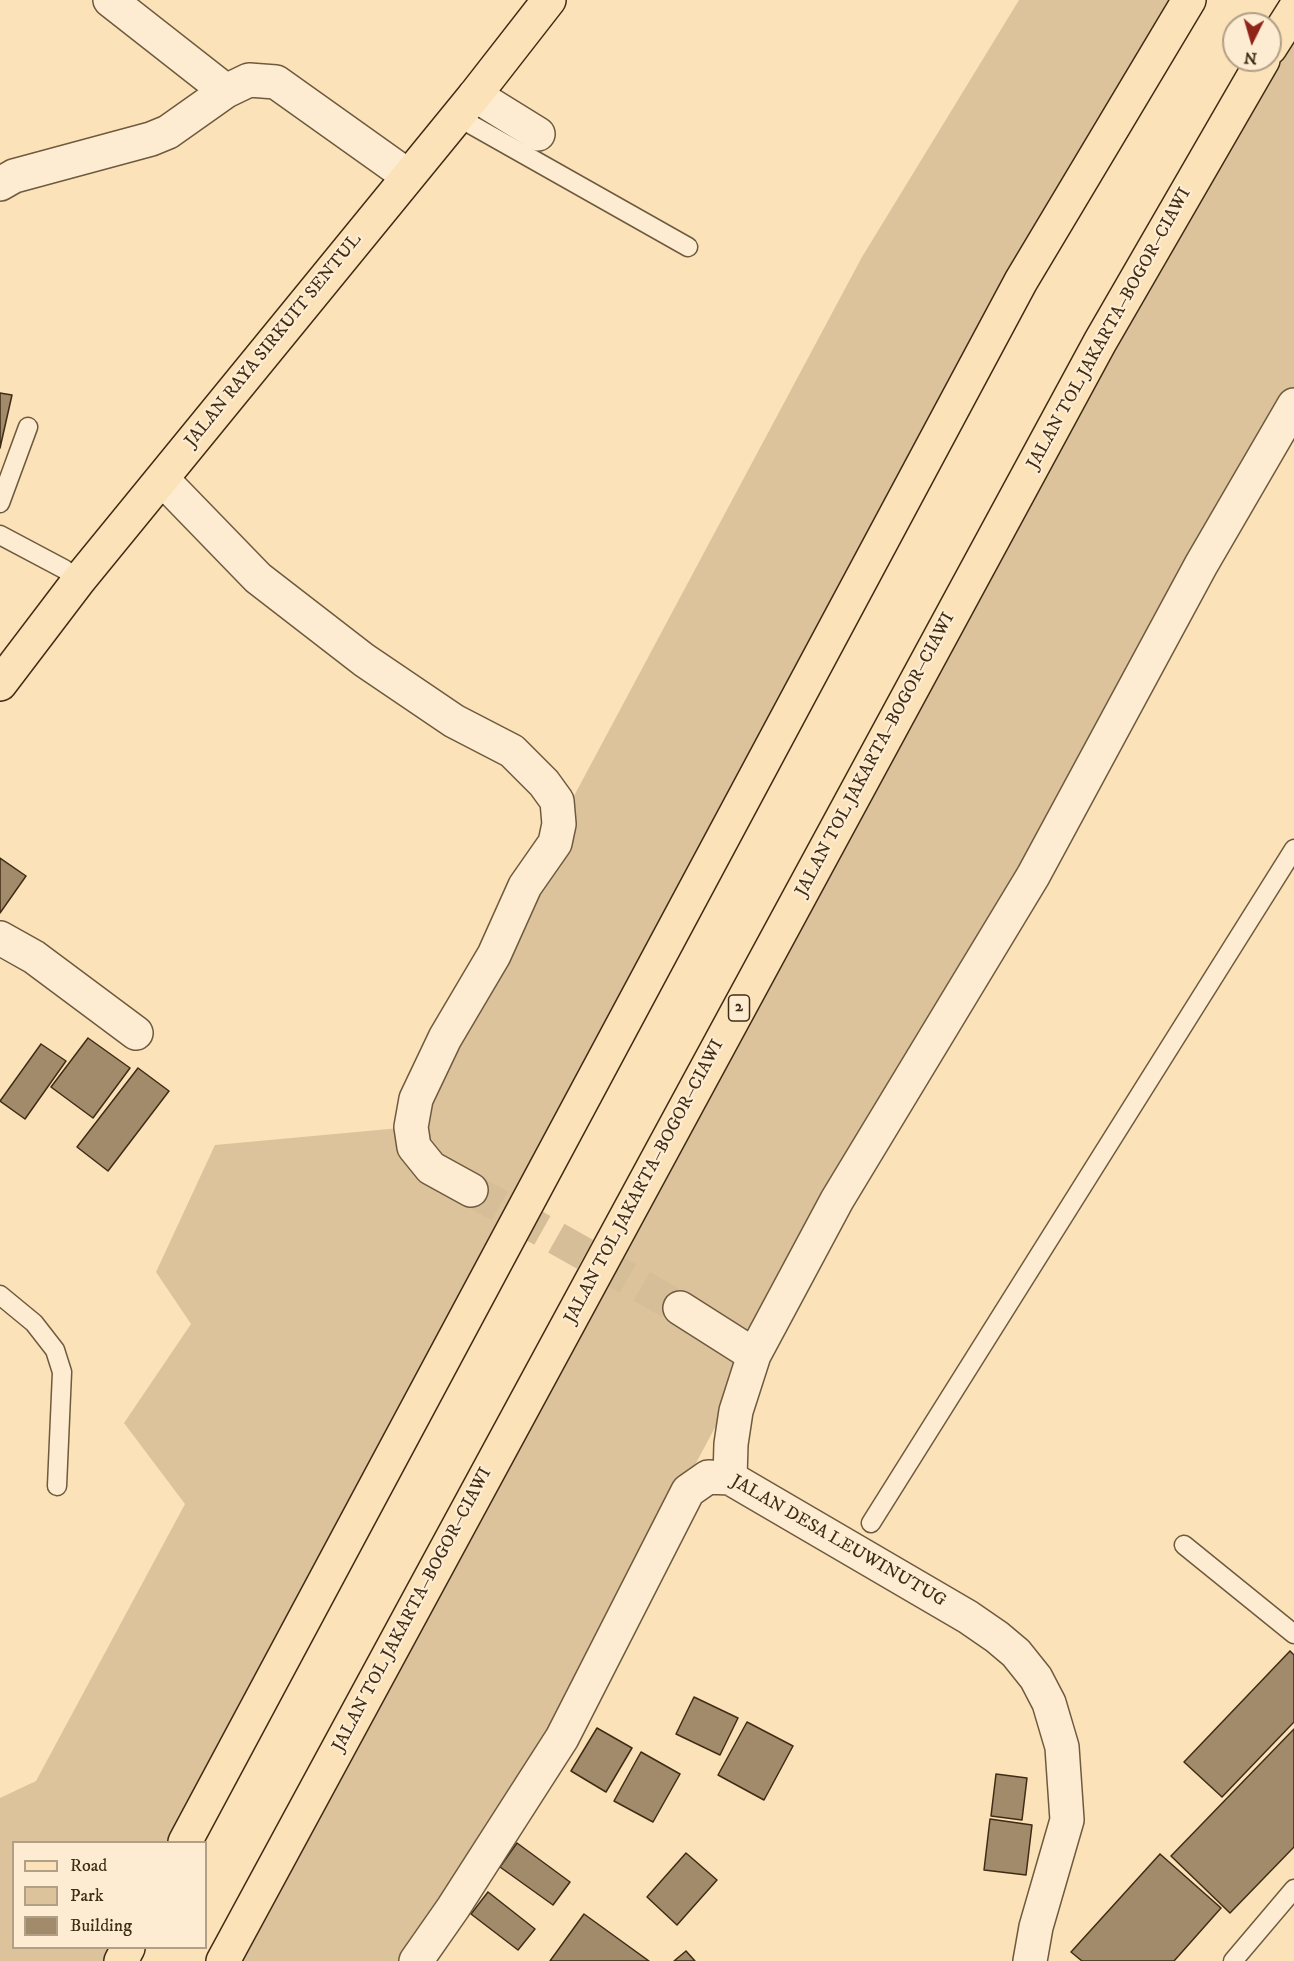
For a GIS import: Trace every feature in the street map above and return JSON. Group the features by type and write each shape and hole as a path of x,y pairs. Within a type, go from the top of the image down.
{"main road":[{"name":"JALAN RAYA SIRKUIT SENTUL","path":"0,684 79,580 549,0"},
{"path":"186,1841 1021,281 1189,0"},
{"path":"1282,29 1294,10"},
{"name":"JALAN TOL JAKARTA–BOGOR–CIAWI","path":"223,1961 1100,342 1256,72"}],"street":[{"path":"110,0 226,91"},
{"path":"0,184 14,176 151,139 168,132 226,91 249,80 276,82 408,176"},
{"path":"466,105 538,134"},
{"path":"730,1478 731,1444 736,1411 754,1355 837,1200 1033,876 1201,565 1294,405"},
{"path":"162,479 258,578 364,660 454,721 512,752 544,783 557,801 559,825 555,843 525,886 494,955 445,1038 416,1099 411,1127 414,1147 431,1168 471,1190"},
{"path":"0,938 34,957 136,1033"},
{"path":"680,1308 754,1355"},
{"name":"JALAN DESA LEUWINUTUG","path":"416,1961 453,1908 562,1738 688,1491 708,1476 730,1478 968,1617 1016,1653 1036,1678 1049,1703 1062,1747 1067,1820 1058,1858 1035,1927 1030,1961"}],"lane":[{"path":"466,105 688,246"},
{"path":"0,503 28,427"},
{"path":"0,535 64,569 79,580"},
{"path":"871,1523 1294,849"},
{"path":"0,1295 34,1323 55,1350 62,1372 57,1486"},
{"path":"1184,1545 1294,1634"},
{"path":"1233,1961 1294,1889"}],"green space":[{"path":"1019,0 1189,0 186,1841 12,1841 12,1949 127,1949 121,1961 0,1961 0,1798 36,1781 185,1504 124,1423 191,1324 156,1272 215,1145 411,1127 559,824 862,257"},
{"path":"1294,17 1294,423 837,1200 526,1780 416,1961 223,1961 1264,72 1282,72 1282,39"}],"building":[{"path":"0,393 12,395 0,448"},
{"path":"0,858 26,876 0,913"},
{"path":"88,1038 130,1068 93,1118 51,1087"},
{"path":"41,1044 66,1061 25,1119 0,1101"},
{"path":"138,1068 169,1091 108,1171 77,1147"},
{"path":"1290,1651 1294,1655 1294,1722 1222,1797 1184,1762"},
{"path":"694,1697 738,1718 720,1755 676,1734"},
{"path":"747,1722 793,1746 764,1800 718,1775"},
{"path":"597,1728 632,1748 606,1792 571,1771"},
{"path":"1294,1729 1294,1847 1230,1913 1171,1856"},
{"path":"641,1752 680,1774 653,1822 614,1801"},
{"path":"996,1774 1027,1778 1022,1820 991,1816"},
{"path":"990,1819 1032,1825 1026,1875 984,1870"},
{"path":"517,1843 570,1882 553,1905 500,1867"},
{"path":"686,1853 717,1880 677,1925 647,1897"},
{"path":"1160,1854 1221,1908 1174,1961 1082,1961 1071,1952"},
{"path":"488,1892 535,1929 518,1950 471,1914"},
{"path":"584,1914 649,1961 550,1961"},
{"path":"686,1951 695,1961 674,1961"}],"tunnel":[{"path":"471,1190 680,1308"}]}
